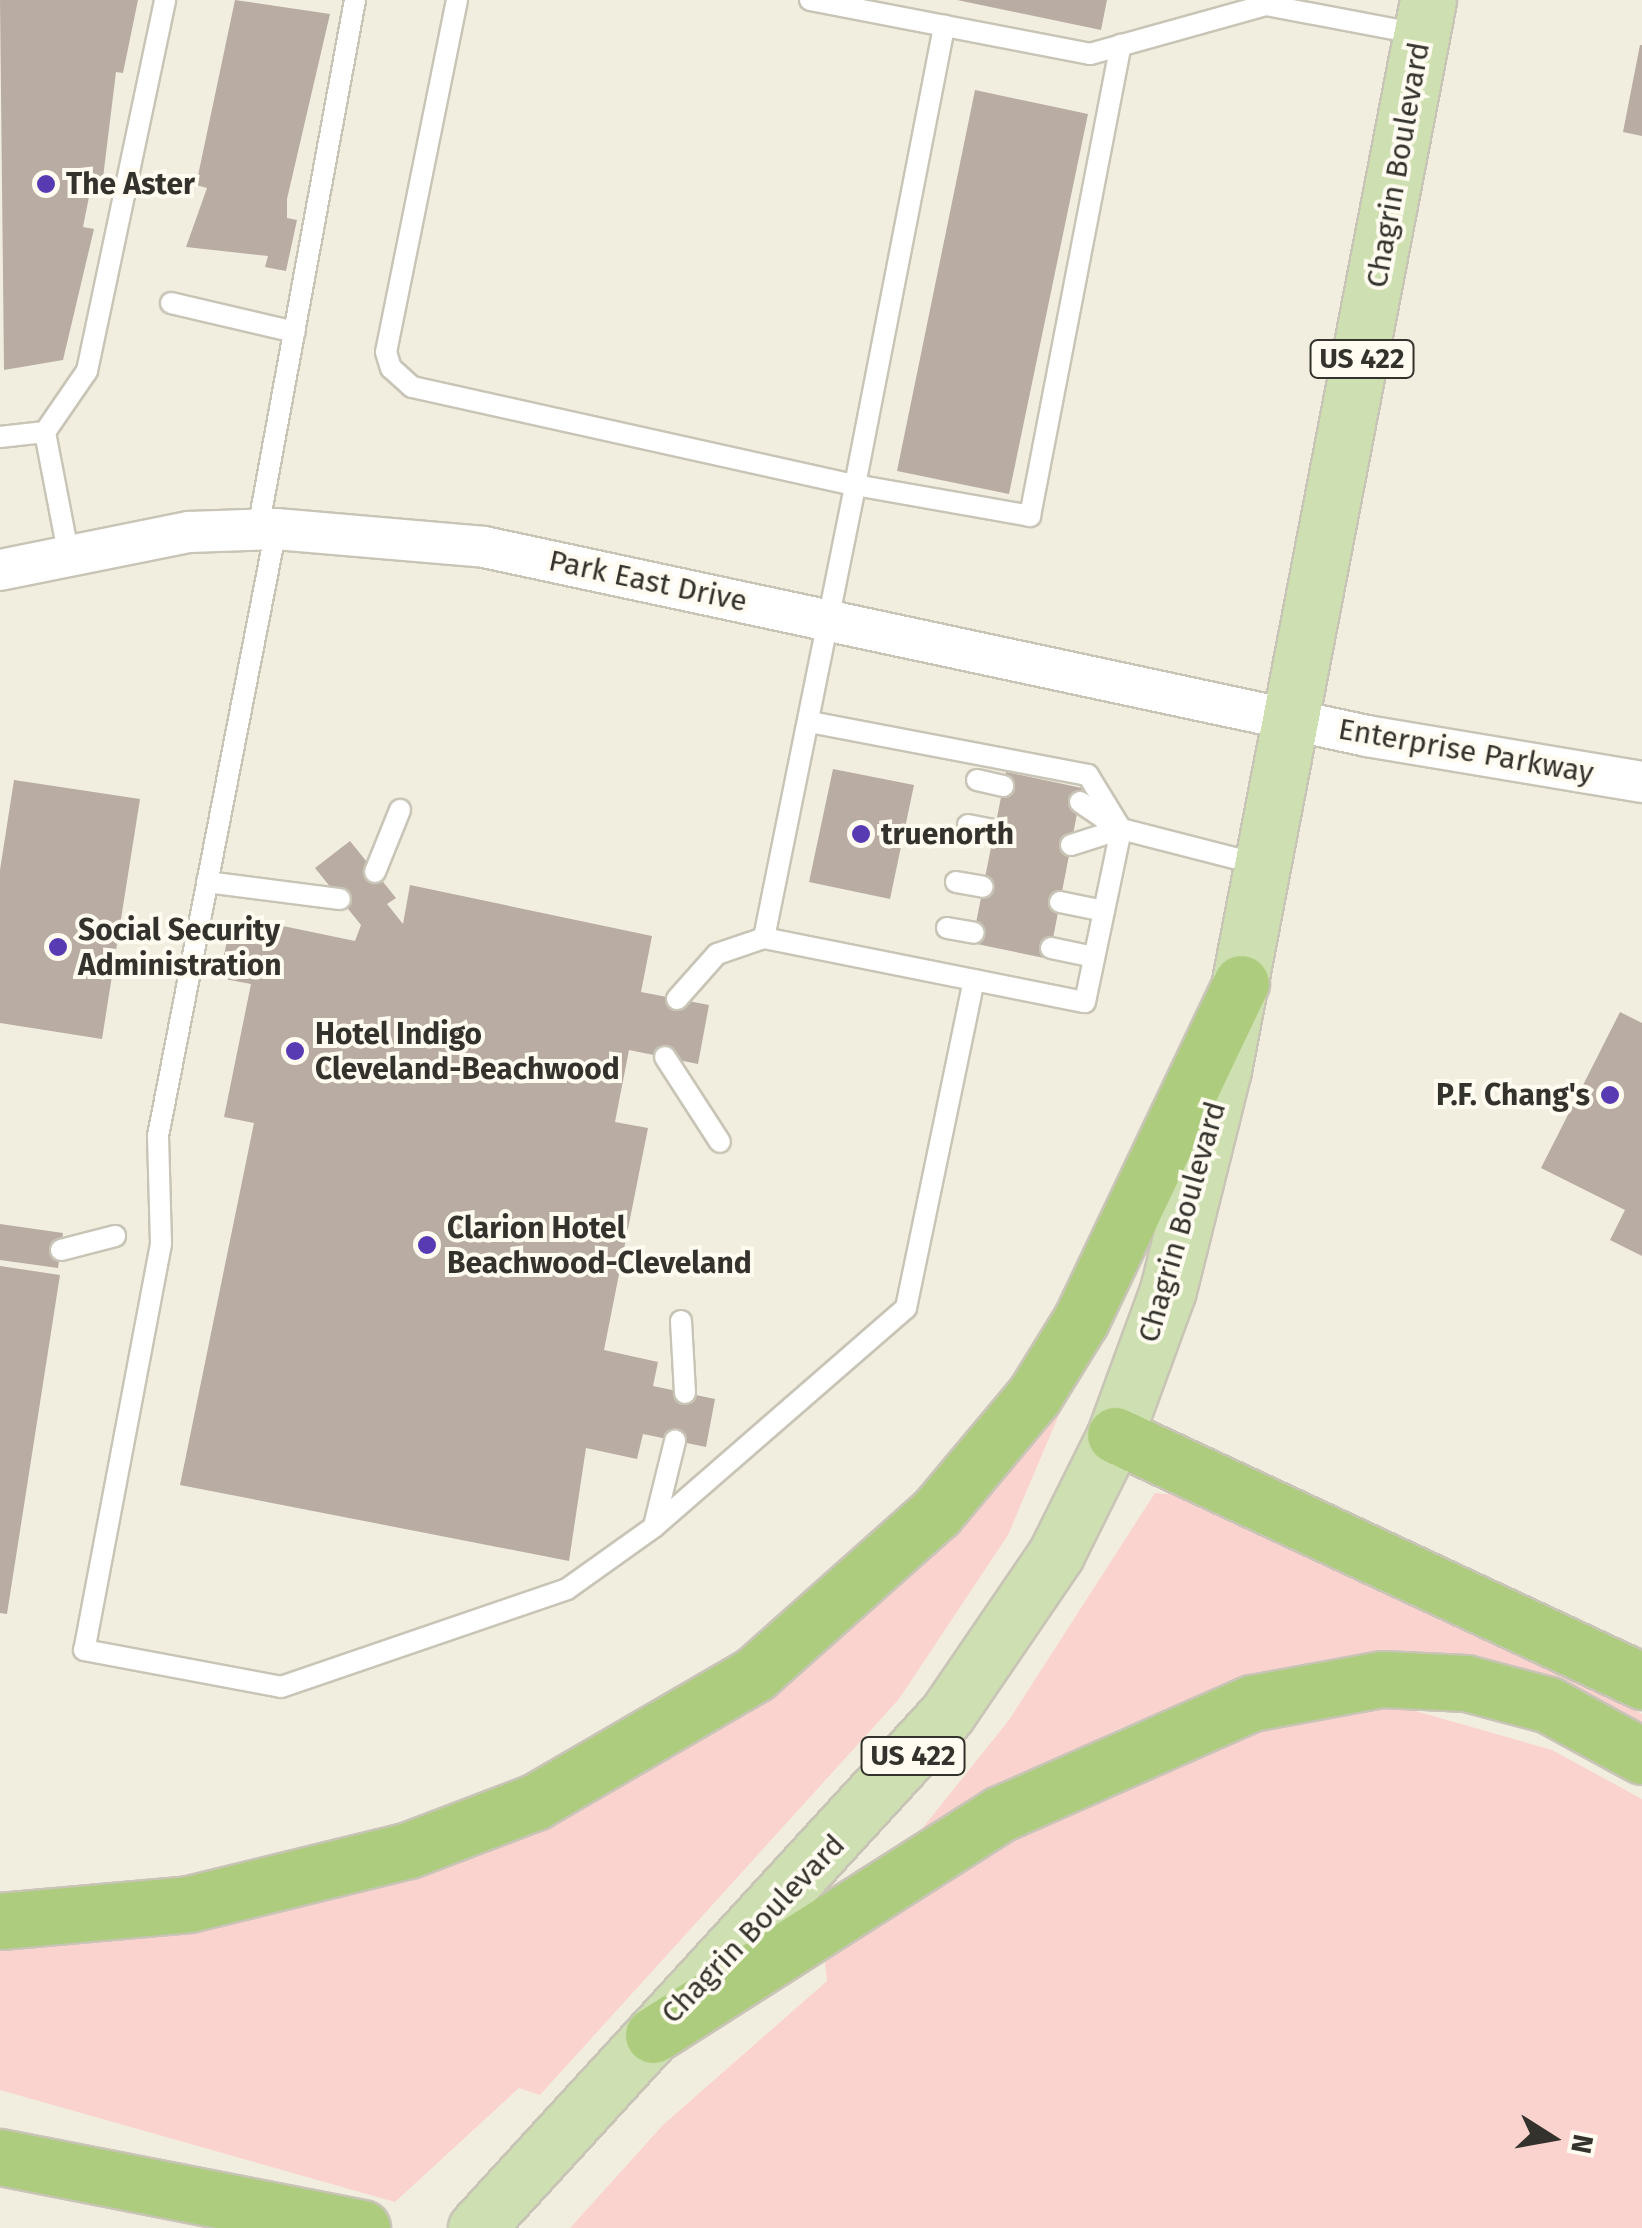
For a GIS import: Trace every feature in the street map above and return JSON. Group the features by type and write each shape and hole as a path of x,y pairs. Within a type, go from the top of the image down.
{"highway":[{"path":"0,1921 189,1904 409,1850 535,1802 755,1674 936,1513 1034,1396 1081,1320 1241,983"},
{"path":"1115,1434 1642,1681"},
{"path":"653,2035 1000,1814 1252,1702 1382,1678 1466,1683 1549,1705 1642,1756"},
{"path":"0,2156 362,2228"},
{"path":"0,2170 181,2228"}],"main road":[{"name":"Chagrin Boulevard","path":"476,2228 947,1714 1056,1554 1115,1434 1189,1216 1241,983 1424,17"}],"street":[{"name":"Park East Drive","path":"0,570 68,552 267,530 484,547 1290,717"},
{"name":"Enterprise Parkway","path":"1290,717 1642,782"}],"lane":[{"path":"68,552 45,432 87,371 166,0"},
{"path":"355,0 294,332 267,530 208,882 158,1136 161,1244 84,1650 281,1687 568,1590 654,1526 906,1308 974,980"},
{"path":"457,0 386,352 392,368 412,386 855,485 1030,516 1121,45"},
{"path":"810,0 1090,54 1266,5 1424,17"},
{"path":"764,938 832,619 944,26"},
{"path":"171,302 294,332"},
{"path":"0,437 45,432"},
{"path":"677,998 718,954 764,938 1085,1002 1121,830 1088,775 810,722"},
{"path":"977,780 1003,786"},
{"path":"1080,802 1121,830 1262,866"},
{"path":"375,872 400,810"},
{"path":"968,825 994,830"},
{"path":"1072,845 1121,830"},
{"path":"208,882 340,899"},
{"path":"956,882 983,887"},
{"path":"1060,902 1104,911"},
{"path":"948,928 974,933"},
{"path":"1051,948 1094,957"},
{"path":"665,1057 720,1142"},
{"path":"60,1250 116,1236"},
{"path":"681,1321 685,1393"},
{"path":"654,1526 675,1440"}],"shaded area":[{"path":"1069,1391 1008,1535 899,1699 540,2095 519,2088 395,2202 0,2090 0,1940 636,1775"},
{"path":"1155,1493 1188,1496 1616,1699 1642,1714 1642,1732 1292,1668 1116,1730 917,1835 1009,1720"},
{"path":"1309,1708 1405,1708 1552,1750 1642,1799 1642,2228 570,2228 663,2125 827,1981 825,1962 945,1869 1051,1823 1210,1733"}],"building":[{"name":"The Aster","path":"0,0 138,0 123,73 116,72 102,186 92,182 83,227 94,229 63,360 4,370"},
{"path":"235,0 330,14 287,199 287,218 297,220 286,271 265,267 268,256 186,247 207,188 196,185"},
{"path":"957,0 1107,0 1101,30"},
{"path":"1642,45 1642,136 1623,132"},
{"path":"975,90 1088,114 1009,494 897,471"},
{"name":"truenorth","path":"833,769 914,785 890,899 809,882"},
{"path":"1006,772 1082,788 1049,959 972,943"},
{"name":"Social Security Administration","path":"14,780 140,799 102,1039 0,1023 0,870"},
{"name":"Clarion Hotel Beachwood-Cleveland","path":"350,841 396,898 387,904 403,924 410,885 652,936 641,992 709,1005 698,1064 629,1050 615,1122 648,1128 604,1350 658,1362 653,1386 715,1399 706,1447 643,1434 637,1459 586,1448 569,1561 180,1485 254,1123 224,1117 251,984 219,978 227,941 240,943 245,918 355,941 361,925 315,868"},
{"name":"P.F. Chang's","path":"1620,1012 1642,1023 1642,1256 1610,1240 1625,1210 1541,1168"},
{"path":"0,1224 63,1233 58,1268 0,1260"},
{"path":"0,1266 60,1275 7,1614 0,1613"}],"place":[{"name":"The Aster","path":"46,184"},
{"name":"truenorth","path":"861,834"},
{"name":"Social Security Administration","path":"58,947"},
{"name":"Hotel Indigo Cleveland-Beachwood","path":"295,1051"},
{"name":"P.F. Chang's","path":"1610,1095"},
{"name":"Clarion Hotel Beachwood-Cleveland","path":"427,1245"}]}
